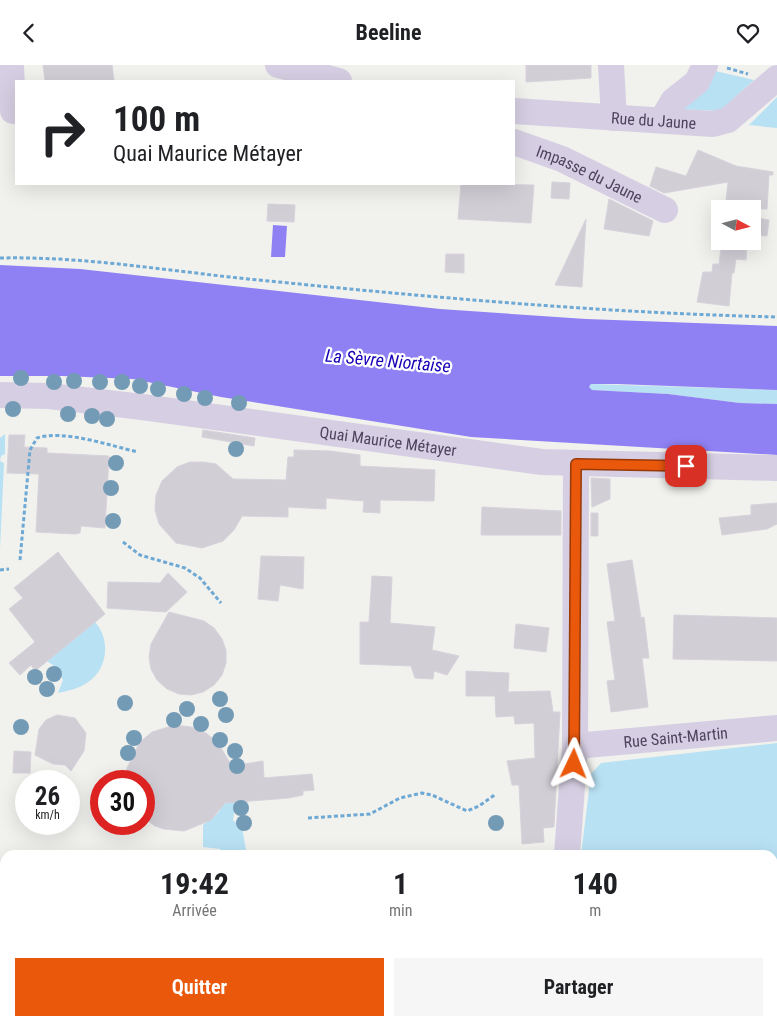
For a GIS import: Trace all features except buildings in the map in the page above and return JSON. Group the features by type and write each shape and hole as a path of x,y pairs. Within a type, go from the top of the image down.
{"street":[{"path":"11,65 13,111"},
{"path":"278,65 306,69 336,80"},
{"path":"610,65 614,118"},
{"path":"662,120 673,101 714,66"},
{"name":"Rue du Jaune","path":"515,111 713,124 728,120 772,83"},
{"name":"Impasse du Jaune","path":"515,142 562,159 665,210"},
{"name":"Quai Maurice Métayer","path":"0,395 48,396 142,407 475,455 576,464 777,468"},
{"path":"567,850 575,746 576,464"},
{"name":"Rue Saint-Martin","path":"575,746 777,728"}],"path":[{"path":"714,66 761,77 772,83"},
{"path":"0,257 117,263 226,277 454,300 701,315 777,317"},
{"path":"20,560 30,450 37,438 43,436 63,437 138,452"},
{"path":"123,542 140,555 185,568 200,578 221,603"},
{"path":"0,569 9,569"},
{"path":"308,818 370,814 400,798 422,793 432,795 466,811 479,806 496,794"}],"shaded area":[{"path":"711,70 754,80 720,111 679,109"},
{"path":"777,97 777,128 749,125"},
{"path":"591,384 777,390 777,404 740,403 668,394 592,390 589,388"},
{"path":"5,434 5,454 1,456 0,461 0,438"},
{"path":"0,461 4,463 0,549"},
{"path":"95,622 104,638 105,647 105,656 98,672 85,684 75,689 58,693 63,680 57,668 47,661"},
{"path":"777,743 777,850 582,850 591,774 601,763"},
{"path":"228,796 236,802 233,820 242,828 246,850 220,850 203,847 203,825 218,813"}],"water":[{"path":"273,225 287,226 285,257 271,257"},
{"name":"La Sèvre Niortaise","path":"0,265 80,269 440,309 586,319 777,326 777,390 617,384 591,384 589,387 592,390 668,394 740,403 777,404 777,455 471,437 221,397 133,379 0,376"}],"route":[{"path":"574,764 576,464 686,466"}]}
